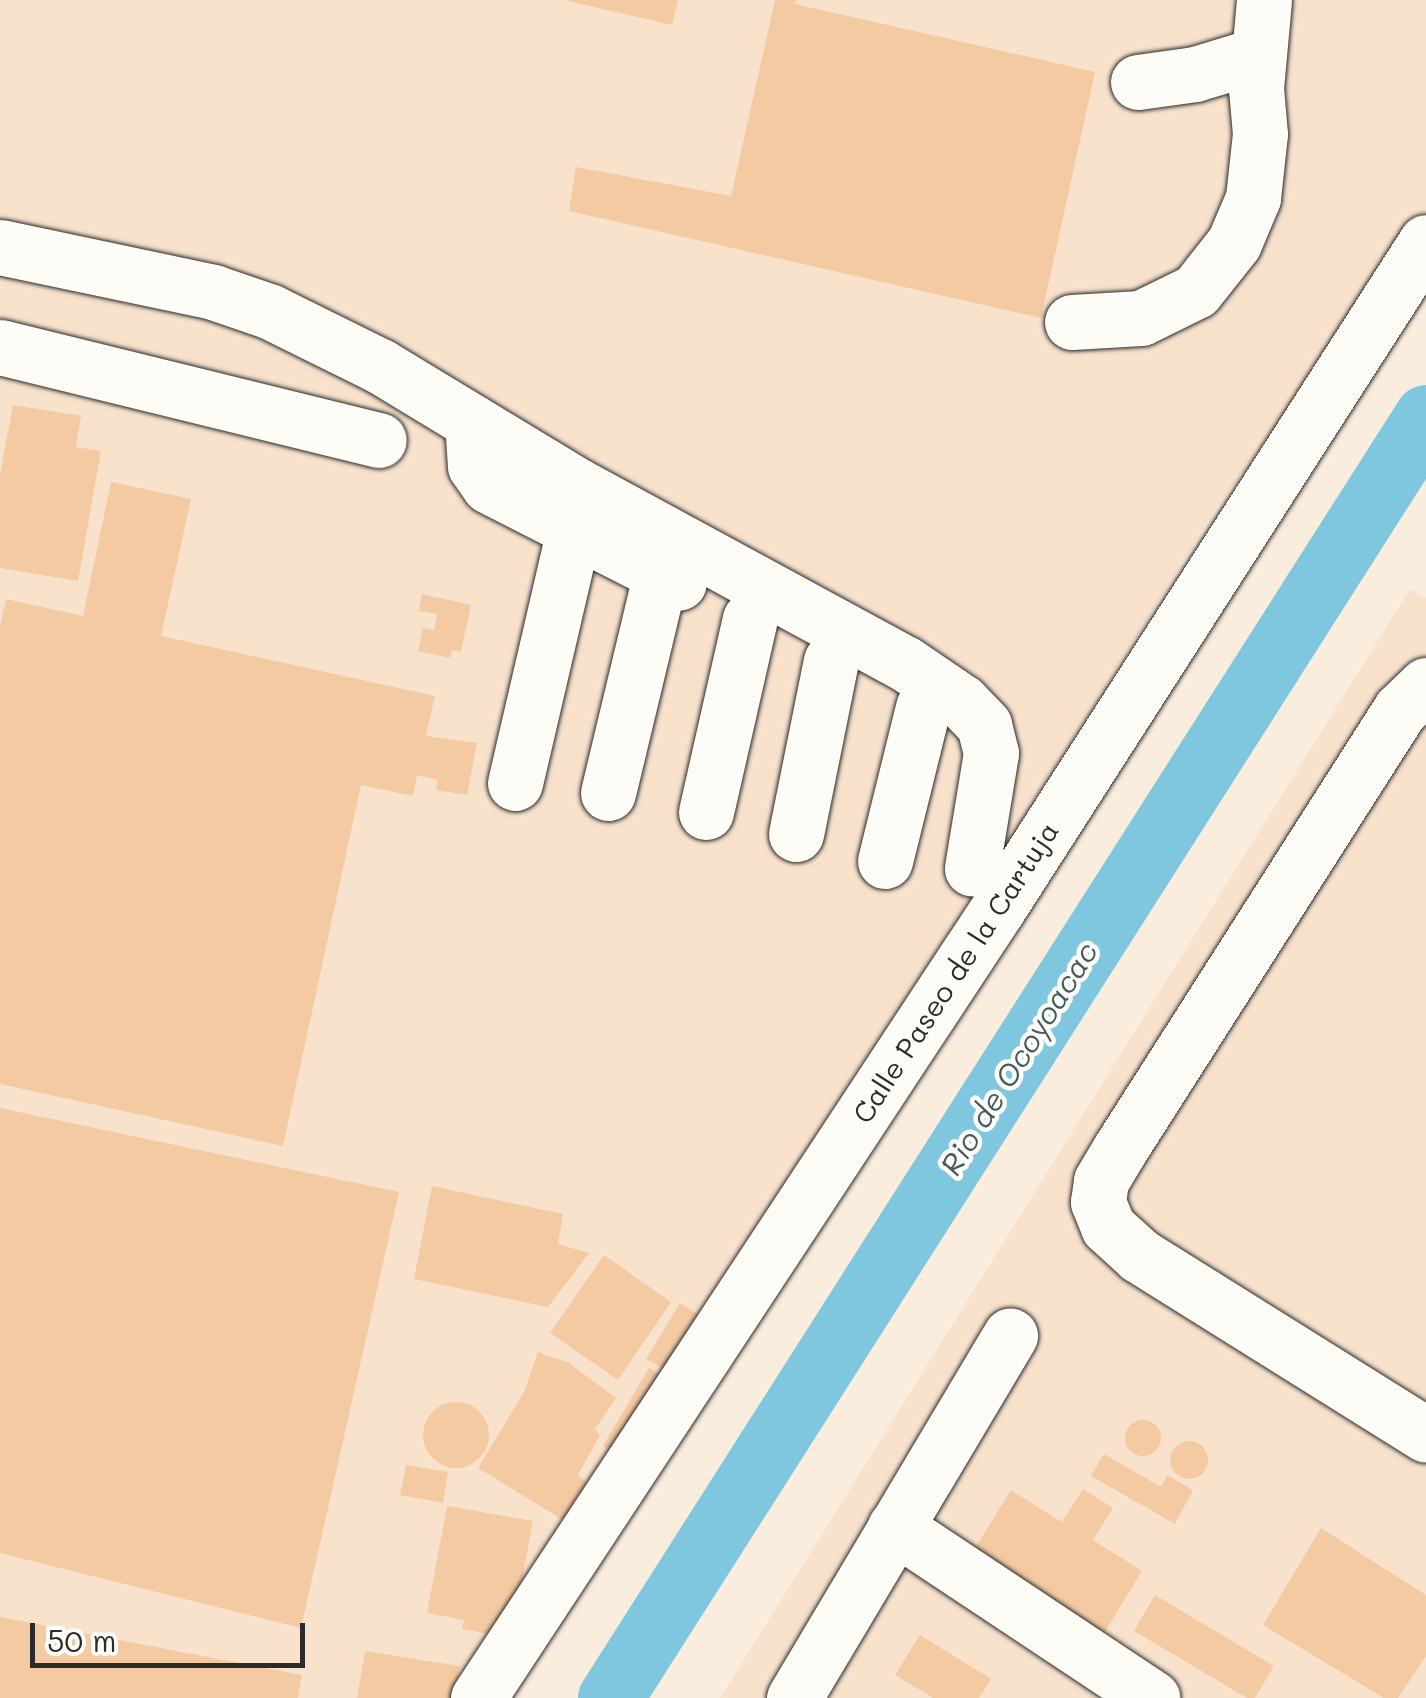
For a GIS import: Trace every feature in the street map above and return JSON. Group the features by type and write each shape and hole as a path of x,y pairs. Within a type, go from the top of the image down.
{"street":[{"path":"1072,322 1141,318 1196,291 1234,243 1253,198 1260,134 1258,54 1264,0"},
{"path":"1138,82 1196,74 1258,54"},
{"name":"Calle Paseo de la Cartuja","path":"478,1698 999,907 1426,242"},
{"path":"0,246 212,292 271,312 380,366 578,486 906,664 962,702 984,725 991,753 984,815 972,868"},
{"path":"0,347 379,440"},
{"path":"472,422 475,466 490,486 988,740"},
{"path":"516,783 574,529"},
{"path":"608,793 660,573"},
{"path":"706,812 750,619"},
{"path":"796,834 831,660"},
{"path":"1426,686 1400,710 1130,1132 1101,1181 1098,1202 1108,1227 1140,1256 1426,1434"},
{"path":"885,862 922,706"},
{"path":"800,1696 894,1528 1010,1335"},
{"path":"894,1528 1152,1698"}],"shaded area":[{"path":"0,0 1426,0 1426,219 1217,507 744,1266 504,1698 0,1698"},
{"path":"1410,589 1426,598 1426,1698 720,1698"}],"building":[{"path":"564,0 678,0 672,25"},
{"path":"775,0 796,0 795,4 1095,72 1041,318 569,211 576,167 731,196"},
{"path":"13,405 81,416 76,447 101,451 78,581 0,568 0,475"},
{"path":"111,482 191,499 161,636 435,696 426,736 477,743 467,795 436,790 438,780 417,775 413,796 361,785 283,1146 0,1084 0,627 6,599 83,616"},
{"path":"422,594 471,605 461,652 452,650 450,658 418,651 423,628 434,630 437,614 419,611"},
{"path":"0,1108 399,1192 301,1628 0,1553"},
{"path":"432,1186 563,1214 558,1244 589,1253 548,1307 414,1279"},
{"path":"604,1255 671,1302 618,1380 550,1333"},
{"path":"680,1303 709,1321 676,1376 646,1359"},
{"path":"538,1352 569,1363 616,1398 595,1429 600,1435 578,1475 597,1491 576,1528 478,1468 524,1392"},
{"path":"649,1368 671,1381 624,1459 603,1446"},
{"path":"456,1402 479,1412 489,1435 479,1458 456,1468 433,1458 423,1435 433,1412"},
{"path":"1143,1420 1156,1425 1161,1438 1156,1451 1143,1456 1130,1451 1125,1438 1130,1425"},
{"path":"1189,1441 1202,1447 1208,1460 1202,1473 1189,1479 1176,1473 1170,1460 1176,1447"},
{"path":"1104,1454 1161,1487 1167,1475 1193,1490 1175,1524 1091,1476"},
{"path":"406,1465 448,1472 443,1503 400,1495"},
{"path":"1083,1489 1113,1508 1093,1540 1142,1571 1100,1640 969,1558 1011,1490 1062,1522"},
{"path":"447,1506 533,1521 511,1638 462,1629 464,1620 427,1613"},
{"path":"1321,1528 1426,1595 1426,1656 1398,1698 1384,1698 1263,1625"},
{"path":"1155,1595 1274,1666 1255,1698 1247,1698 1134,1631"},
{"path":"0,1617 302,1675 298,1698 0,1698"},
{"path":"920,1635 991,1679 979,1698 933,1698 895,1675"},
{"path":"365,1651 460,1666 454,1698 357,1698"}],"waterway":[{"name":"Rio de Ocoyoacac","path":"610,1698 1426,417"}]}
